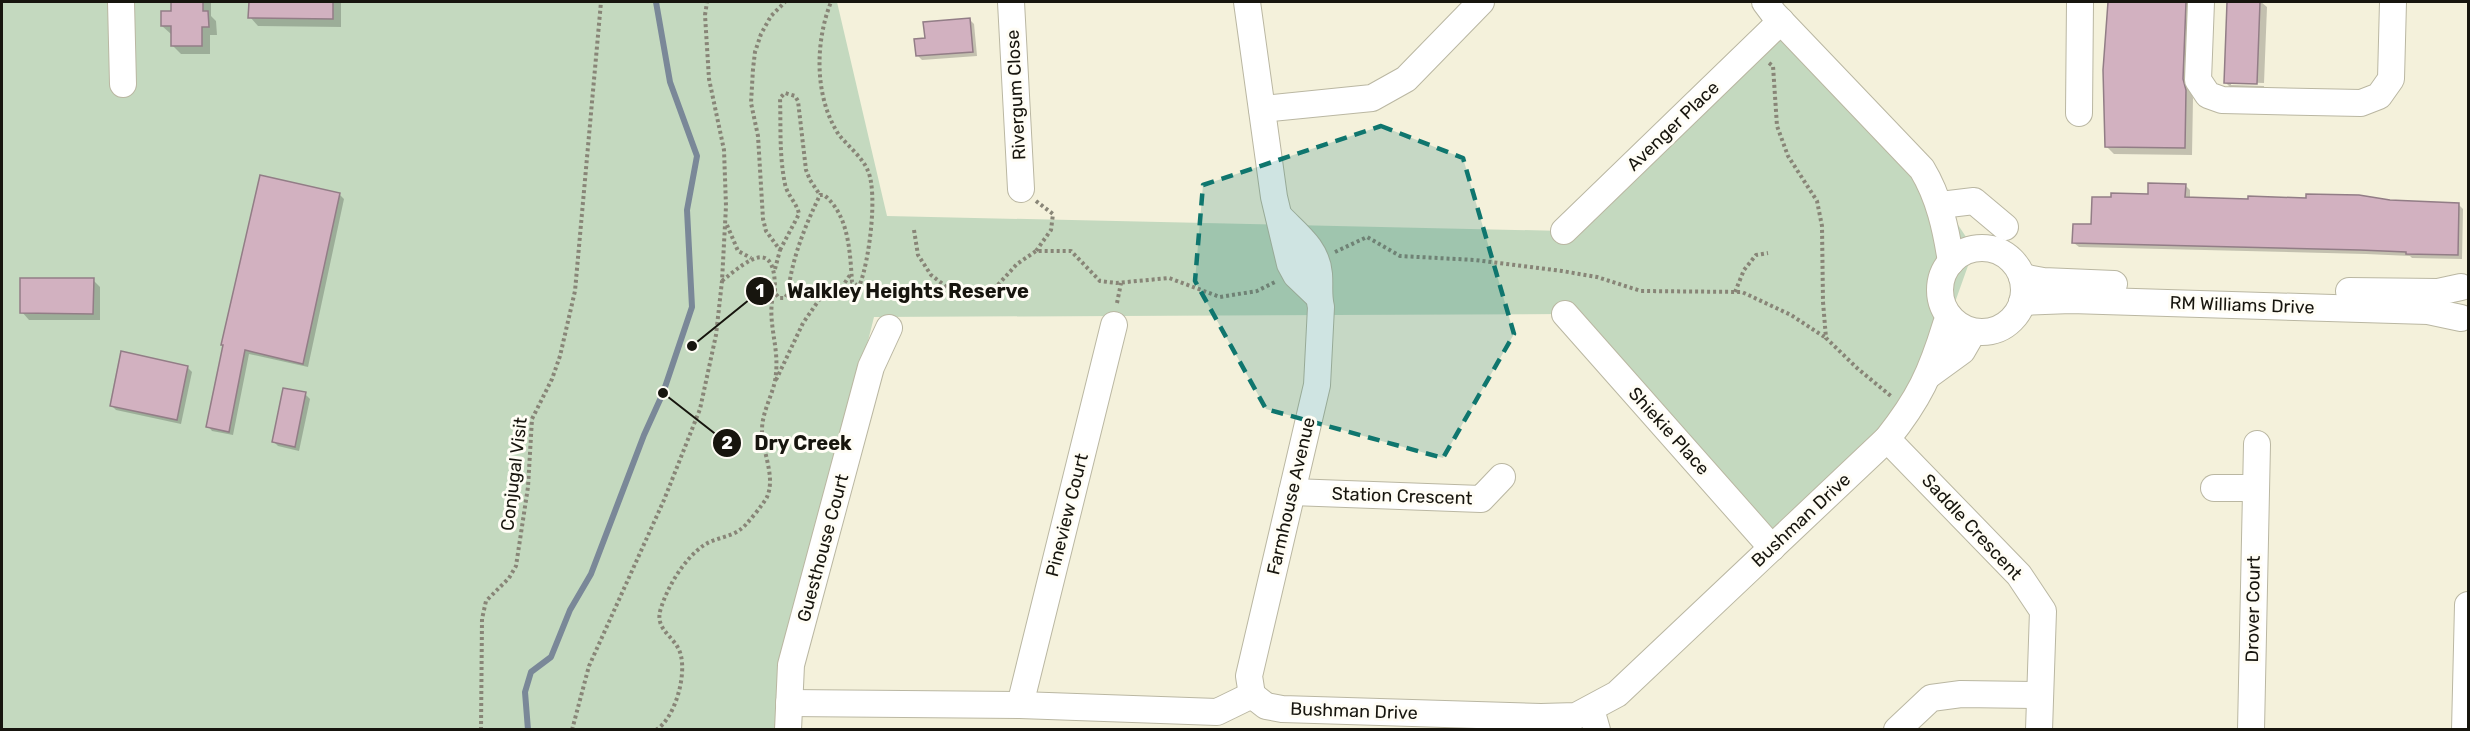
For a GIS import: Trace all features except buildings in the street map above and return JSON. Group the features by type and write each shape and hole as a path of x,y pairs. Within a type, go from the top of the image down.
{"street":[{"path":"121,2 123,84"},
{"name":"Rivergum Close","path":"1011,2 1021,189"},
{"path":"1247,2 1274,197 1294,272 1318,296"},
{"path":"1262,109 1371,98 1406,80 1481,2"},
{"path":"2079,113 2080,2"},
{"path":"2201,2 2198,80 2208,95 2222,100 2361,104 2379,96 2391,79 2393,2"},
{"path":"1773,11 1922,169 1944,220 1951,262"},
{"name":"Avenger Place","path":"1564,231 1755,47 1773,11"},
{"path":"1929,181 1949,204 1974,249"},
{"path":"1949,204 1974,201 2006,227"},
{"path":"1279,216 1314,252 1318,261"},
{"path":"1974,249 1996,250 2007,256 2014,263 2022,289 2015,316 2000,328 1987,332 1973,332 1956,324 1944,310 1940,288 1943,276 1951,262 1966,251 1974,249"},
{"name":"Farmhouse Avenue","path":"1252,695 1249,676 1317,385 1322,307 1318,296 1320,276 1318,261"},
{"name":"RM Williams Drive","path":"2022,289 2043,281 2438,292 2465,283"},
{"path":"2465,283 2456,301 2466,325"},
{"name":"RM Williams Drive","path":"2022,289 2072,300 2405,310 2442,313 2466,325"},
{"name":"Shiekie Place","path":"1565,314 1772,548"},
{"name":"Bushman Drive","path":"1252,695 1266,706 1282,709 1541,717 1576,716 1594,719 1617,694 1887,439 1912,408 1929,375 1950,318"},
{"name":"Pineview Court","path":"1020,705 1113,325"},
{"name":"Guesthouse Court","path":"788,729 791,665 871,367 889,328"},
{"name":"Bushman Drive","path":"1929,375 1962,351 1973,332"},
{"name":"Saddle Crescent","path":"1887,439 2019,575 2043,610 2039,729"},
{"name":"Drover Court","path":"2251,729 2257,444"},
{"name":"Station Crescent","path":"1292,492 1481,499 1502,477"},
{"path":"2214,488 2256,488"},
{"path":"2465,729 2469,605"},
{"path":"1897,729 1931,698 1961,694 2040,695"},
{"path":"789,703 1020,705 1217,712 1252,695"}],"path":[{"name":"Conjugal Visit","path":"481,729 482,619 486,601 509,578 516,566 528,487 532,419 552,379 560,356 575,291 601,2"},
{"path":"572,729 588,666 664,500 700,409 716,335 722,281 725,219 724,150 709,79 705,15 707,2"},
{"path":"780,250 766,231 763,219 758,136 751,103 755,52 771,16 785,2"},
{"path":"820,195 795,253 788,293 785,298 779,298 775,293 775,269 780,250 799,214 785,187 779,140 782,117 780,98 785,93 790,93 798,101 806,170 810,180 820,195 830,199 844,225 852,282 856,285 860,284 868,256 872,201 871,178 867,168 843,140 834,125 819,72 821,32 831,2"},
{"path":"1755,47 1773,66 1777,126 1788,156 1817,201 1822,226 1826,338"},
{"path":"914,230 918,255 931,275 953,292 978,297 995,288 1017,264 1036,251 1051,230 1053,214 1021,189"},
{"path":"725,219 738,251 752,259"},
{"path":"1318,261 1367,237 1400,256 1475,260 1562,271 1597,277 1641,291 1742,292 1791,315 1826,338 1887,394 1912,408"},
{"path":"1036,251 1071,251 1100,281 1116,283 1169,278 1220,297 1257,291 1294,272"},
{"path":"1735,292 1744,270 1756,255 1768,253"},
{"path":"722,281 752,259 762,258 771,262 775,269"},
{"path":"774,384 785,365 788,350 803,323 828,287 842,287 849,278 851,268"},
{"path":"656,729 663,725 672,711 678,694 681,669 681,655 675,643 662,629 659,621 660,611 678,574 691,556 705,545 742,529 766,498 770,474 762,429 777,373 770,307 775,288"}],"highlighted area":[{"path":"1381,126 1463,158 1514,334 1443,458 1266,409 1195,281 1203,185"}],"green space":[{"path":"2,2 837,2 887,216 1564,231 1774,14 1929,181 1974,249 1929,375 1772,548 1565,314 874,317 786,668 782,729 2,729"}],"waterway":[{"path":"528,730 525,692 531,672 551,657 570,610 591,574 644,435 663,393 692,307 687,210 697,156 670,82 656,2"}],"place":[{"name":"Walkley Heights Reserve","path":"692,346"},
{"name":"Dry Creek","path":"663,393"}]}
